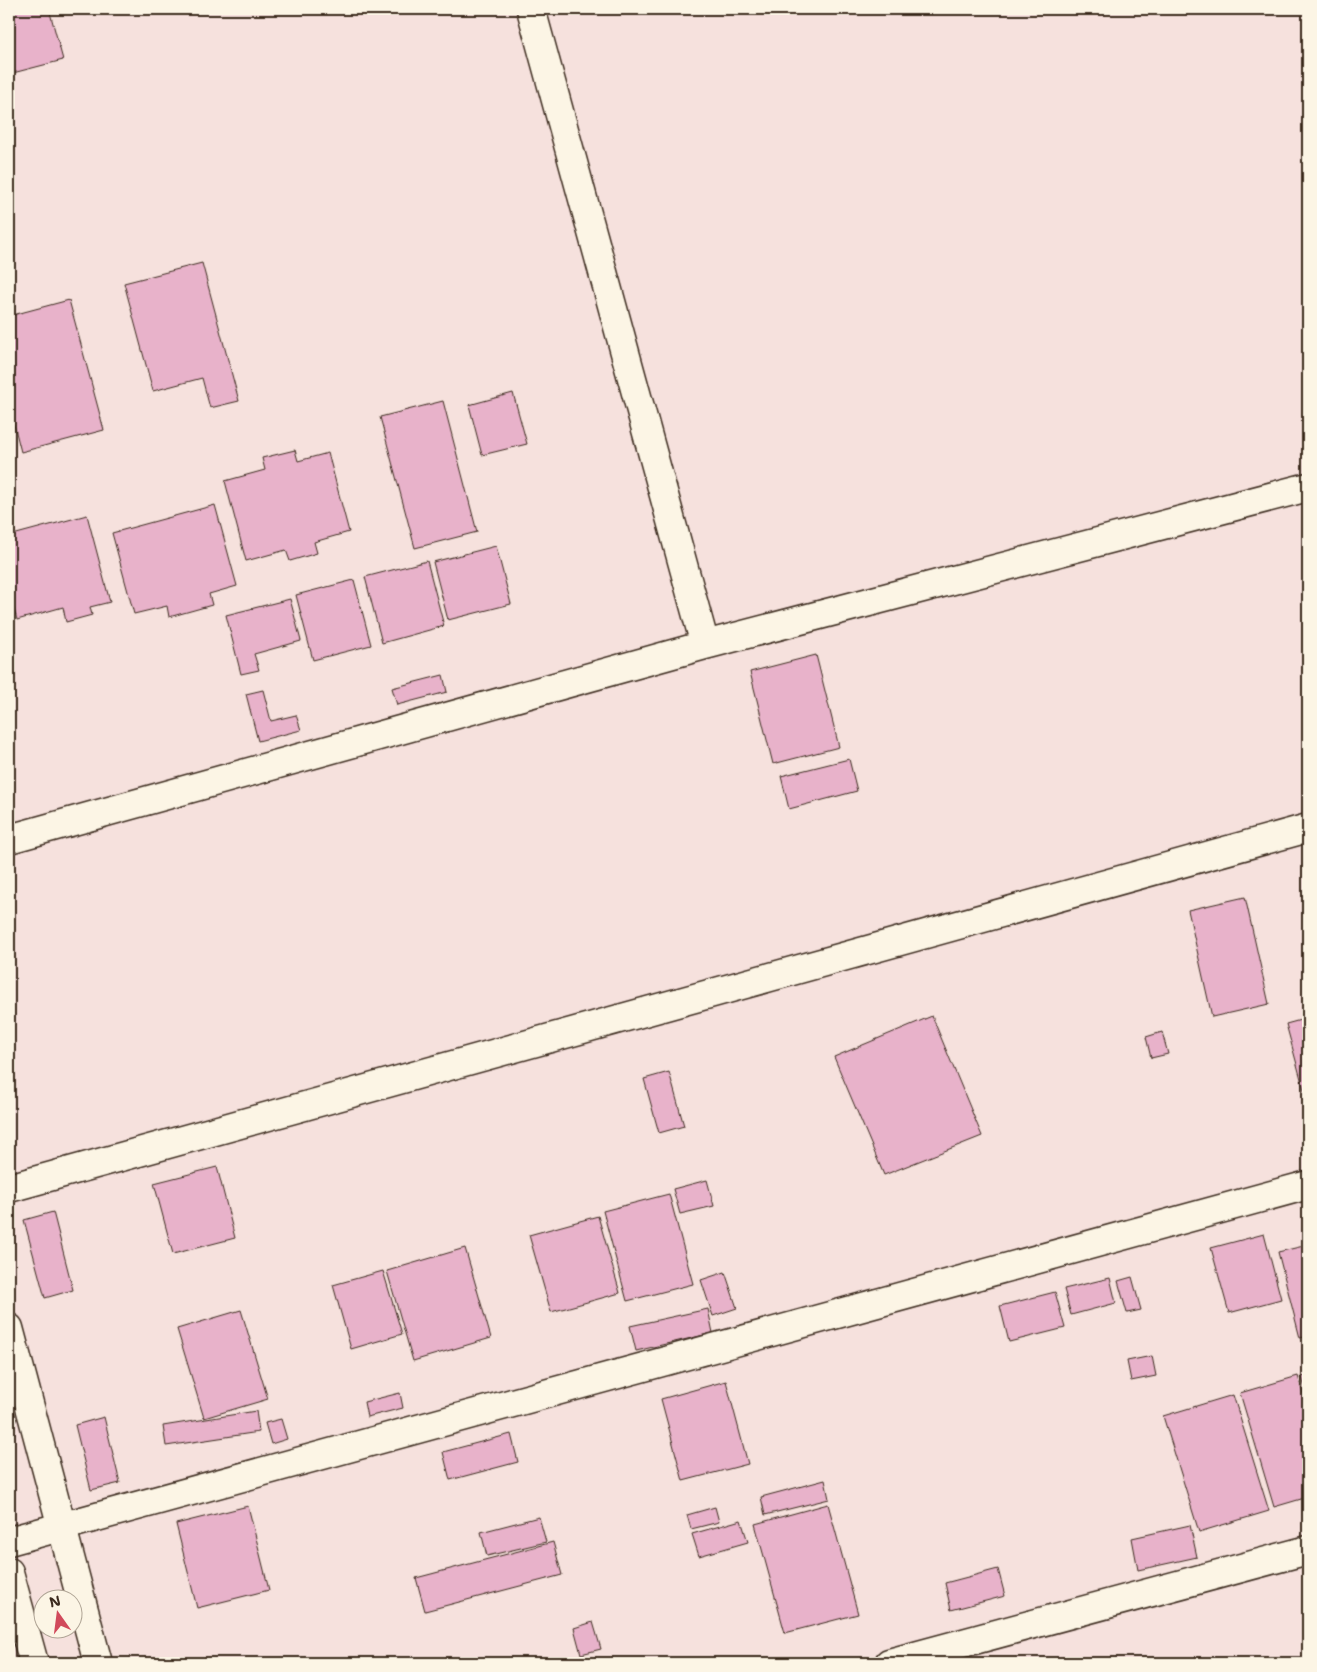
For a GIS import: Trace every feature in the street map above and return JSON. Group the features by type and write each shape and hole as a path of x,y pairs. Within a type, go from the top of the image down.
{"street":[{"path":"531,9 705,645"},
{"path":"9,839 705,645 1308,487"},
{"path":"9,1188 1308,828"},
{"path":"9,1541 1308,1185"},
{"path":"9,1328 98,1663"},
{"path":"889,1663 1308,1550"},
{"path":"9,1572 34,1663"}],"building":[{"path":"9,9 49,9 63,60 9,74"},
{"path":"202,263 239,401 210,408 202,378 153,391 124,283"},
{"path":"69,300 104,430 21,452 9,405 9,316"},
{"path":"513,393 527,444 482,455 469,405"},
{"path":"443,401 477,532 415,548 380,417"},
{"path":"295,450 298,461 328,453 349,532 314,542 317,553 290,561 286,550 246,561 225,481 265,470 262,458"},
{"path":"215,505 237,586 209,594 212,605 169,617 167,606 134,614 112,533"},
{"path":"87,515 110,602 90,607 92,615 66,622 63,607 17,620 9,591 9,536"},
{"path":"496,546 511,604 448,620 433,562"},
{"path":"427,561 444,626 382,643 365,577"},
{"path":"354,580 371,645 313,660 296,595"},
{"path":"290,599 301,641 254,654 259,670 241,674 226,615"},
{"path":"816,655 839,747 773,764 750,672"},
{"path":"443,675 447,692 397,705 392,688"},
{"path":"263,690 271,721 296,715 301,730 258,741 246,694"},
{"path":"849,759 857,791 789,809 781,776"},
{"path":"1245,897 1269,1004 1212,1017 1188,910"},
{"path":"932,1016 982,1136 884,1175 834,1057"},
{"path":"1308,1018 1308,1105 1286,1024"},
{"path":"1162,1032 1168,1054 1151,1058 1146,1037"},
{"path":"669,1072 684,1126 659,1133 644,1079"},
{"path":"217,1167 235,1238 173,1254 154,1183"},
{"path":"707,1180 714,1206 680,1214 673,1189"},
{"path":"669,1194 693,1284 627,1301 603,1211"},
{"path":"53,1212 73,1290 45,1298 24,1220"},
{"path":"598,1216 620,1293 551,1312 529,1235"},
{"path":"1264,1234 1281,1299 1229,1313 1211,1248"},
{"path":"1308,1245 1308,1336 1300,1338 1278,1252"},
{"path":"465,1248 491,1338 413,1361 387,1271"},
{"path":"383,1271 402,1334 351,1349 333,1285"},
{"path":"725,1272 737,1308 713,1316 701,1280"},
{"path":"1132,1277 1141,1310 1127,1313 1118,1281"},
{"path":"1110,1278 1116,1303 1071,1315 1064,1289"},
{"path":"1055,1292 1065,1328 1009,1342 1000,1306"},
{"path":"708,1309 713,1333 636,1351 630,1326"},
{"path":"241,1310 268,1399 204,1418 177,1329"},
{"path":"1152,1356 1156,1376 1131,1381 1127,1361"},
{"path":"1308,1375 1308,1401 1302,1377"},
{"path":"1298,1376 1308,1412 1308,1497 1274,1507 1240,1393"},
{"path":"726,1381 748,1464 683,1481 661,1399"},
{"path":"400,1393 403,1408 367,1417 364,1402"},
{"path":"1233,1395 1269,1511 1199,1532 1163,1416"},
{"path":"256,1411 259,1432 166,1446 163,1426"},
{"path":"104,1417 120,1483 91,1490 75,1425"},
{"path":"281,1419 287,1439 271,1444 265,1423"},
{"path":"511,1434 518,1462 450,1480 443,1452"},
{"path":"825,1480 829,1499 765,1515 761,1497"},
{"path":"828,1504 858,1614 785,1633 755,1524"},
{"path":"248,1506 269,1590 197,1608 176,1524"},
{"path":"715,1507 719,1522 691,1529 687,1515"},
{"path":"539,1517 546,1542 487,1556 481,1532"},
{"path":"741,1520 748,1542 699,1556 692,1534"},
{"path":"1190,1525 1197,1557 1138,1570 1132,1538"},
{"path":"553,1542 562,1575 425,1611 416,1578"},
{"path":"998,1569 1005,1596 951,1610 945,1583"},
{"path":"593,1622 601,1649 581,1654 574,1628"}]}
